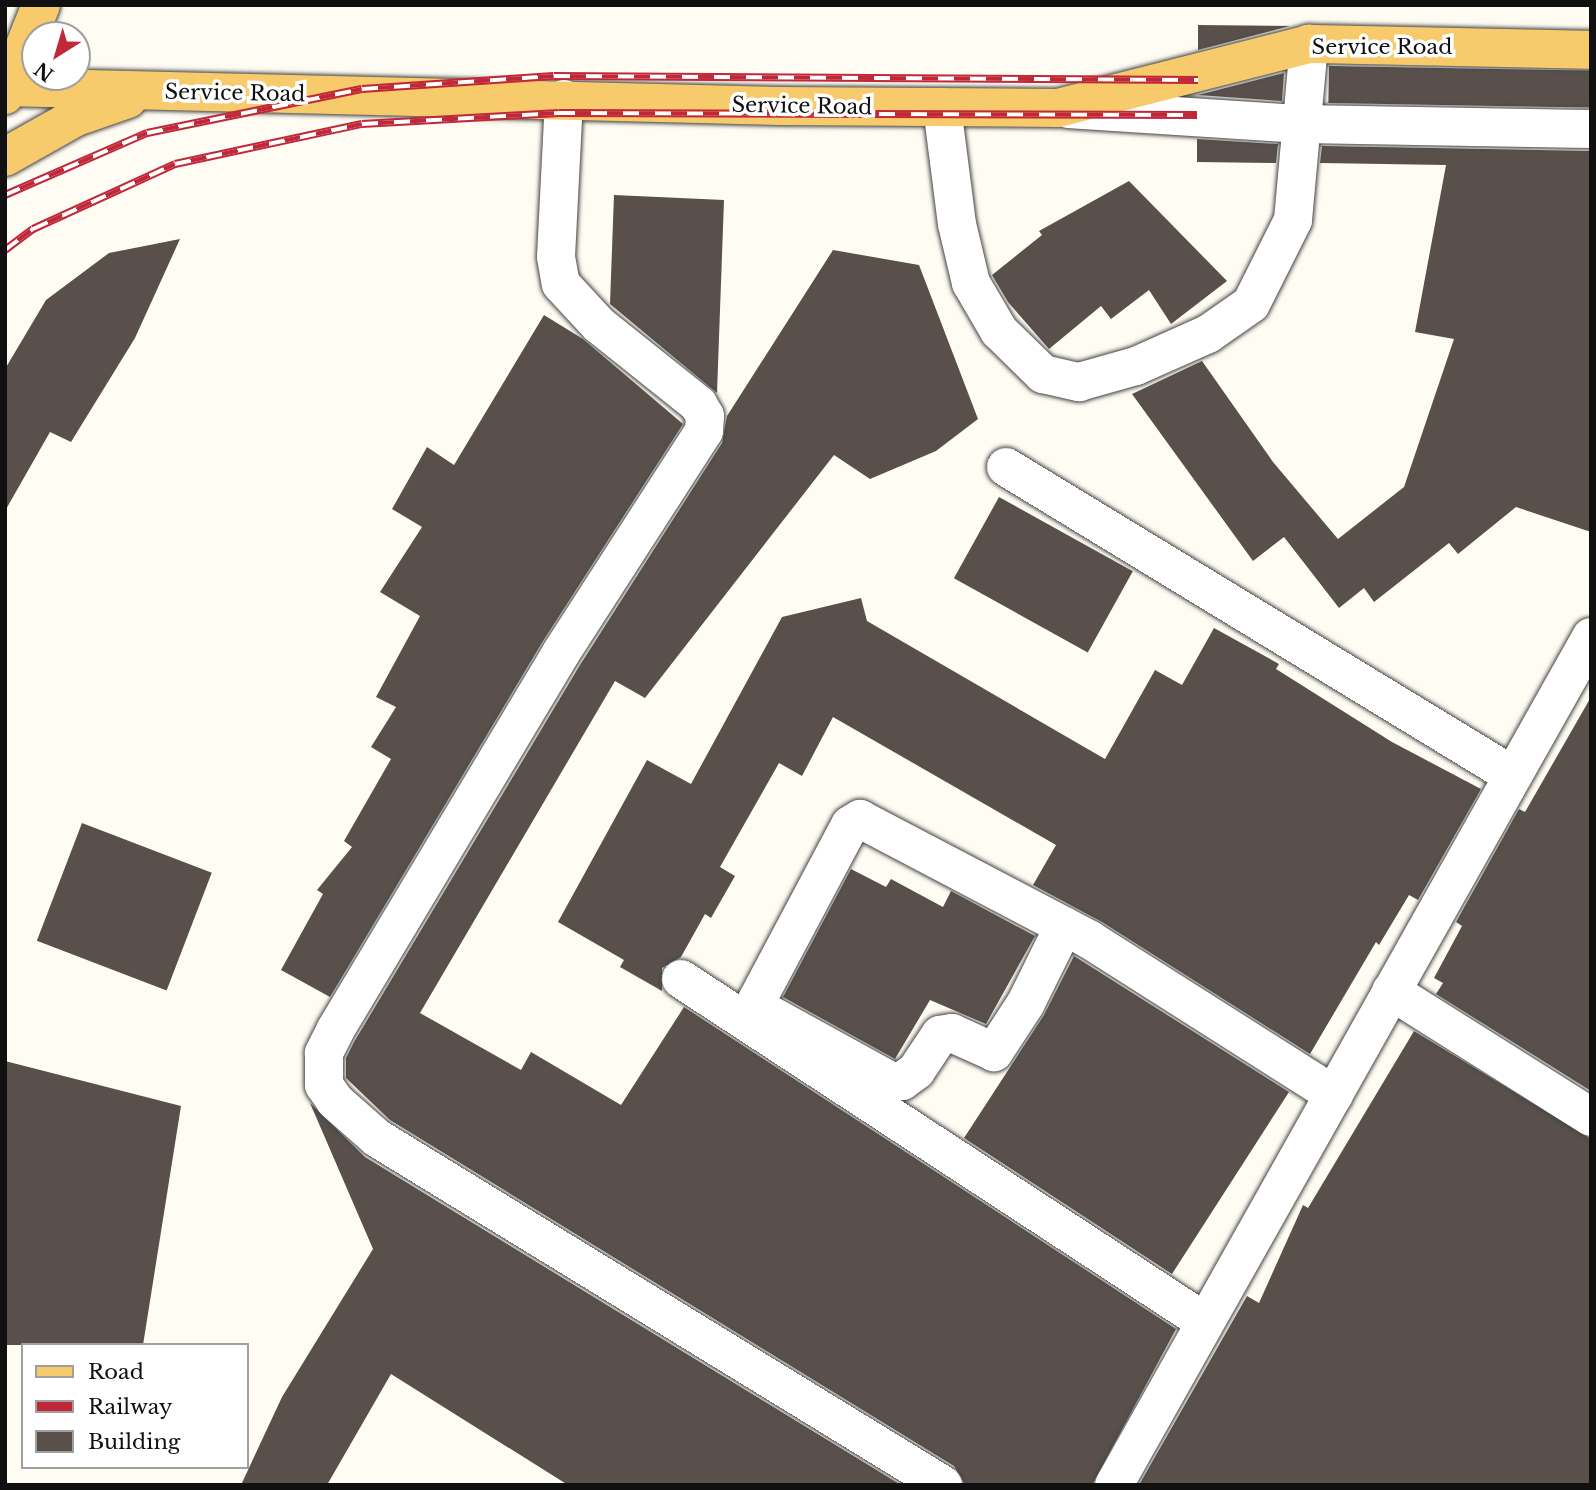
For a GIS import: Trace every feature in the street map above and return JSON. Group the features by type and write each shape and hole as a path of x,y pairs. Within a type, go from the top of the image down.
{"main road":[{"path":"6,90 41,5"},
{"name":"Service Road","path":"6,90 1058,108 1309,44 1591,50"},
{"path":"5,157 76,117 153,91"}],"street":[{"path":"942,107 957,224 971,283 999,331 1043,374 1079,382 1136,366 1208,334 1251,303 1293,220 1309,44"},
{"path":"564,99 556,257 561,284 598,325 698,404 705,416 704,431 561,653 335,1031 324,1053 324,1085 335,1101 377,1138 943,1485"},
{"path":"1058,108 1302,124 1591,129"},
{"path":"1006,467 1512,775"},
{"path":"1114,1485 1591,636"},
{"path":"1064,926 1026,1003 994,1052 952,1033 940,1035 916,1071 902,1081 892,1082 758,1008 757,1000 849,825 860,819 1064,926 1334,1095"},
{"path":"681,979 1205,1322"},
{"path":"1391,991 1591,1117"}],"building":[{"path":"1198,25 1290,26 1198,50"},
{"path":"1329,66 1591,71 1590,108 1328,103"},
{"path":"1284,73 1282,101 1198,95"},
{"path":"1197,139 1278,144 1276,163 1197,162"},
{"path":"1322,146 1591,151 1591,532 1516,507 1458,554 1449,543 1374,602 1364,588 1339,608 1284,537 1253,561 1132,394 1202,361 1273,462 1338,539 1404,487 1454,339 1415,332 1446,165 1320,163"},
{"path":"1129,181 1227,281 1171,324 1149,290 1111,319 1101,306 1049,349 1008,302 992,275 1042,235 1039,231"},
{"path":"614,195 724,200 717,393 610,304"},
{"path":"180,239 135,338 71,442 50,432 5,511 5,369 46,300 109,253"},
{"path":"833,250 919,265 978,419 936,451 870,479 834,455 645,698 615,681 420,1013 521,1070 531,1052 621,1105 684,1007 1176,1329 1092,1485 965,1485 954,1466 390,1120 346,1078 346,1058 354,1042 580,665 722,443 727,416"},
{"path":"544,315 583,339 683,424 543,641 330,997 281,970 323,894 317,890 352,847 344,841 391,759 371,747 396,707 376,697 420,616 380,592 422,527 392,509 427,447 454,465"},
{"path":"999,497 1133,571 1088,653 954,578"},
{"path":"861,598 867,621 1105,759 1155,670 1182,685 1214,628 1279,664 1276,669 1392,742 1481,789 1418,900 1409,895 1379,945 1376,942 1310,1054 1102,922 1033,885 1056,845 833,717 802,776 779,763 720,867 735,876 711,918 705,914 681,957 662,968 662,991 620,967 624,960 558,922 647,760 691,784 782,617"},
{"path":"1591,697 1591,1091 1436,994 1443,983 1434,978 1462,926 1456,922 1519,809 1525,812"},
{"path":"82,823 212,873 167,990 37,941"},
{"path":"851,869 886,887 891,879 943,907 951,891 1035,936 986,1024 930,1000 895,1059 783,997"},
{"path":"1074,956 1289,1092 1172,1274 964,1138 1044,1015"},
{"path":"1414,1031 1591,1139 1591,1485 1139,1485 1247,1296 1259,1303 1303,1205 1308,1208"},
{"path":"5,1061 181,1106 143,1343 5,1345"},
{"path":"310,1103 365,1157 901,1485 568,1485 391,1374 327,1485 241,1485 282,1397 373,1249"}],"railway":[{"path":"5,195 147,133 362,89 554,76 1198,80"},
{"path":"5,250 33,229 175,164 362,124 559,113 1197,115"}]}
